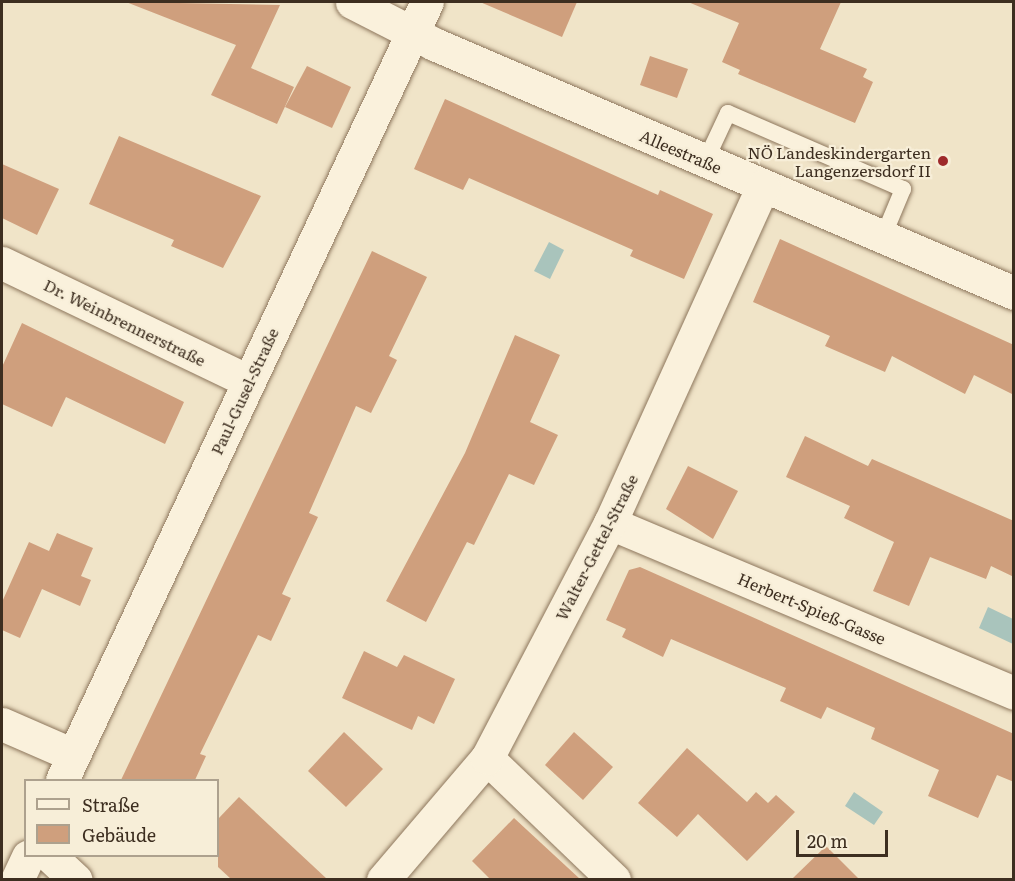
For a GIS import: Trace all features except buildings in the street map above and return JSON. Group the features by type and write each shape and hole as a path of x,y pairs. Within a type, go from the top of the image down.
{"street":[{"name":"Alleestraße","path":"352,2 413,34 705,162 1014,293"},
{"name":"Paul-Gusel-Straße","path":"68,768 427,2"},
{"name":"Walter-Gettel-Straße","path":"383,879 487,758 610,522 763,186"},
{"name":"Dr. Weinbrennerstraße","path":"2,263 248,381"},
{"name":"Herbert-Spieß-Gasse","path":"610,522 1014,693"},
{"path":"2,724 68,768"},
{"path":"487,758 615,879"},
{"path":"17,879 27,857"},
{"path":"52,857 76,879"}],"lane":[{"path":"705,162 728,112 903,189 883,237"}],"water":[{"path":"549,242 564,250 550,279 534,271"},
{"path":"988,607 1013,619 1013,644 979,628"},
{"path":"854,792 883,812 874,825 845,806"}],"place":[{"name":"NÖ Landeskindergarten Langenzersdorf II","path":"943,161"}]}
